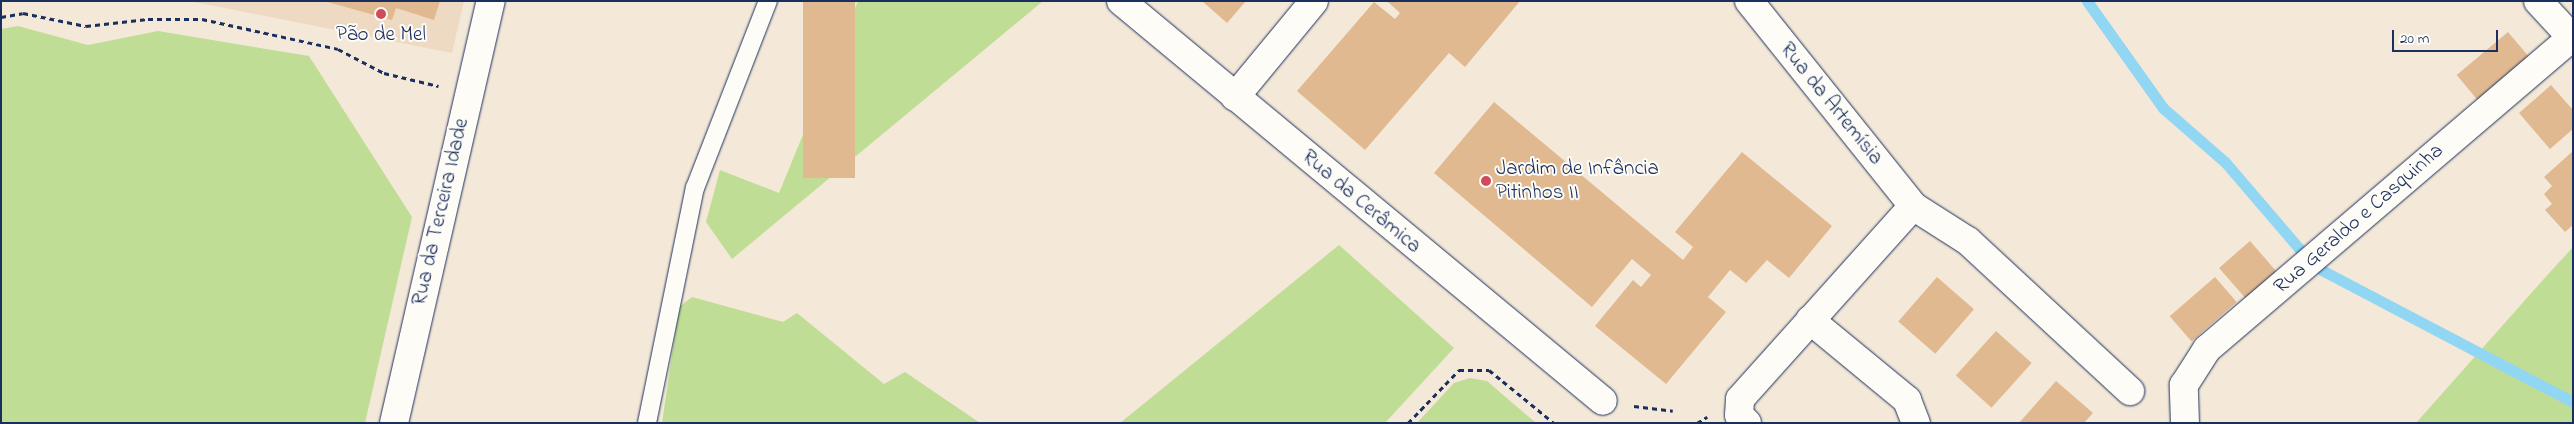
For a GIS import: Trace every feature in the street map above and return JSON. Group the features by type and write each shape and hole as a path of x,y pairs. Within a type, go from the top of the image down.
{"street":[{"name":"Rua da Terceira Idade","path":"394,423 468,93 491,1"},
{"name":"Rua da Cerâmica","path":"1121,1 1603,401"},
{"path":"1235,97 1314,1"},
{"name":"Rua da Artemísia","path":"1749,1 1913,206 1968,241 2130,391"},
{"path":"2538,1 2572,37"},
{"name":"Rua Geraldo e Casquinha","path":"2185,423 2184,385 2207,349 2572,37"},
{"path":"1747,423 1738,409 1740,399 1913,206"},
{"path":"1810,320 1907,400 1916,423"}],"lane":[{"path":"647,423 695,188 768,1"}],"path":[{"path":"1,17 23,13 86,26 148,19 202,19 338,49 384,73 468,93"},
{"path":"1408,423 1459,370 1489,370 1554,423"},
{"path":"1603,401 1673,411"},
{"path":"1697,423 1701,418"}],"shaded area":[{"path":"189,1 464,1 452,53"}],"green space":[{"path":"858,1 1043,1 732,259 706,222 720,170 779,193"},
{"path":"18,26 88,45 158,31 309,56 412,217 365,423 1,423 1,29"},
{"path":"1339,245 1454,348 1385,423 1120,423"},
{"path":"2573,247 2573,423 2416,423 2542,281"},
{"path":"692,297 783,322 797,313 884,384 905,372 980,423 662,423 679,307"},
{"path":"1470,378 1487,381 1536,423 1417,423 1454,383"}],"building":[{"name":"Pão de Mel","path":"324,1 440,1 434,20 396,8 392,20"},
{"path":"803,1 855,1 855,178 803,178"},
{"path":"1202,1 1246,1 1227,23"},
{"path":"1387,1 1520,1 1465,67 1449,53 1365,150 1297,91 1374,2 1395,19 1400,13"},
{"path":"2508,32 2532,61 2481,104 2457,75"},
{"path":"2551,85 2573,110 2573,129 2550,149 2519,113"},
{"path":"1494,102 1683,260 1693,247 1675,232 1742,152 1832,226 1789,278 1767,260 1746,283 1730,270 1708,297 1726,312 1666,384 1595,326 1633,280 1641,287 1651,275 1632,259 1592,307 1434,173"},
{"path":"2573,151 2573,225 2565,232 2545,210 2552,204 2544,194 2552,186 2544,177"},
{"path":"2250,241 2276,271 2245,298 2219,268"},
{"path":"1937,277 1974,309 1935,354 1898,322"},
{"path":"2215,277 2237,302 2191,341 2170,316"},
{"path":"1996,331 2032,363 1992,408 1956,376"},
{"path":"2056,381 2093,413 2084,423 2019,423"}],"waterway":[{"path":"2087,1 2163,108 2225,162 2314,266 2573,402"}],"place":[{"name":"Pão de Mel","path":"381,14"},
{"name":"Jardim de Infância Pitinhos II","path":"1486,181"}]}
